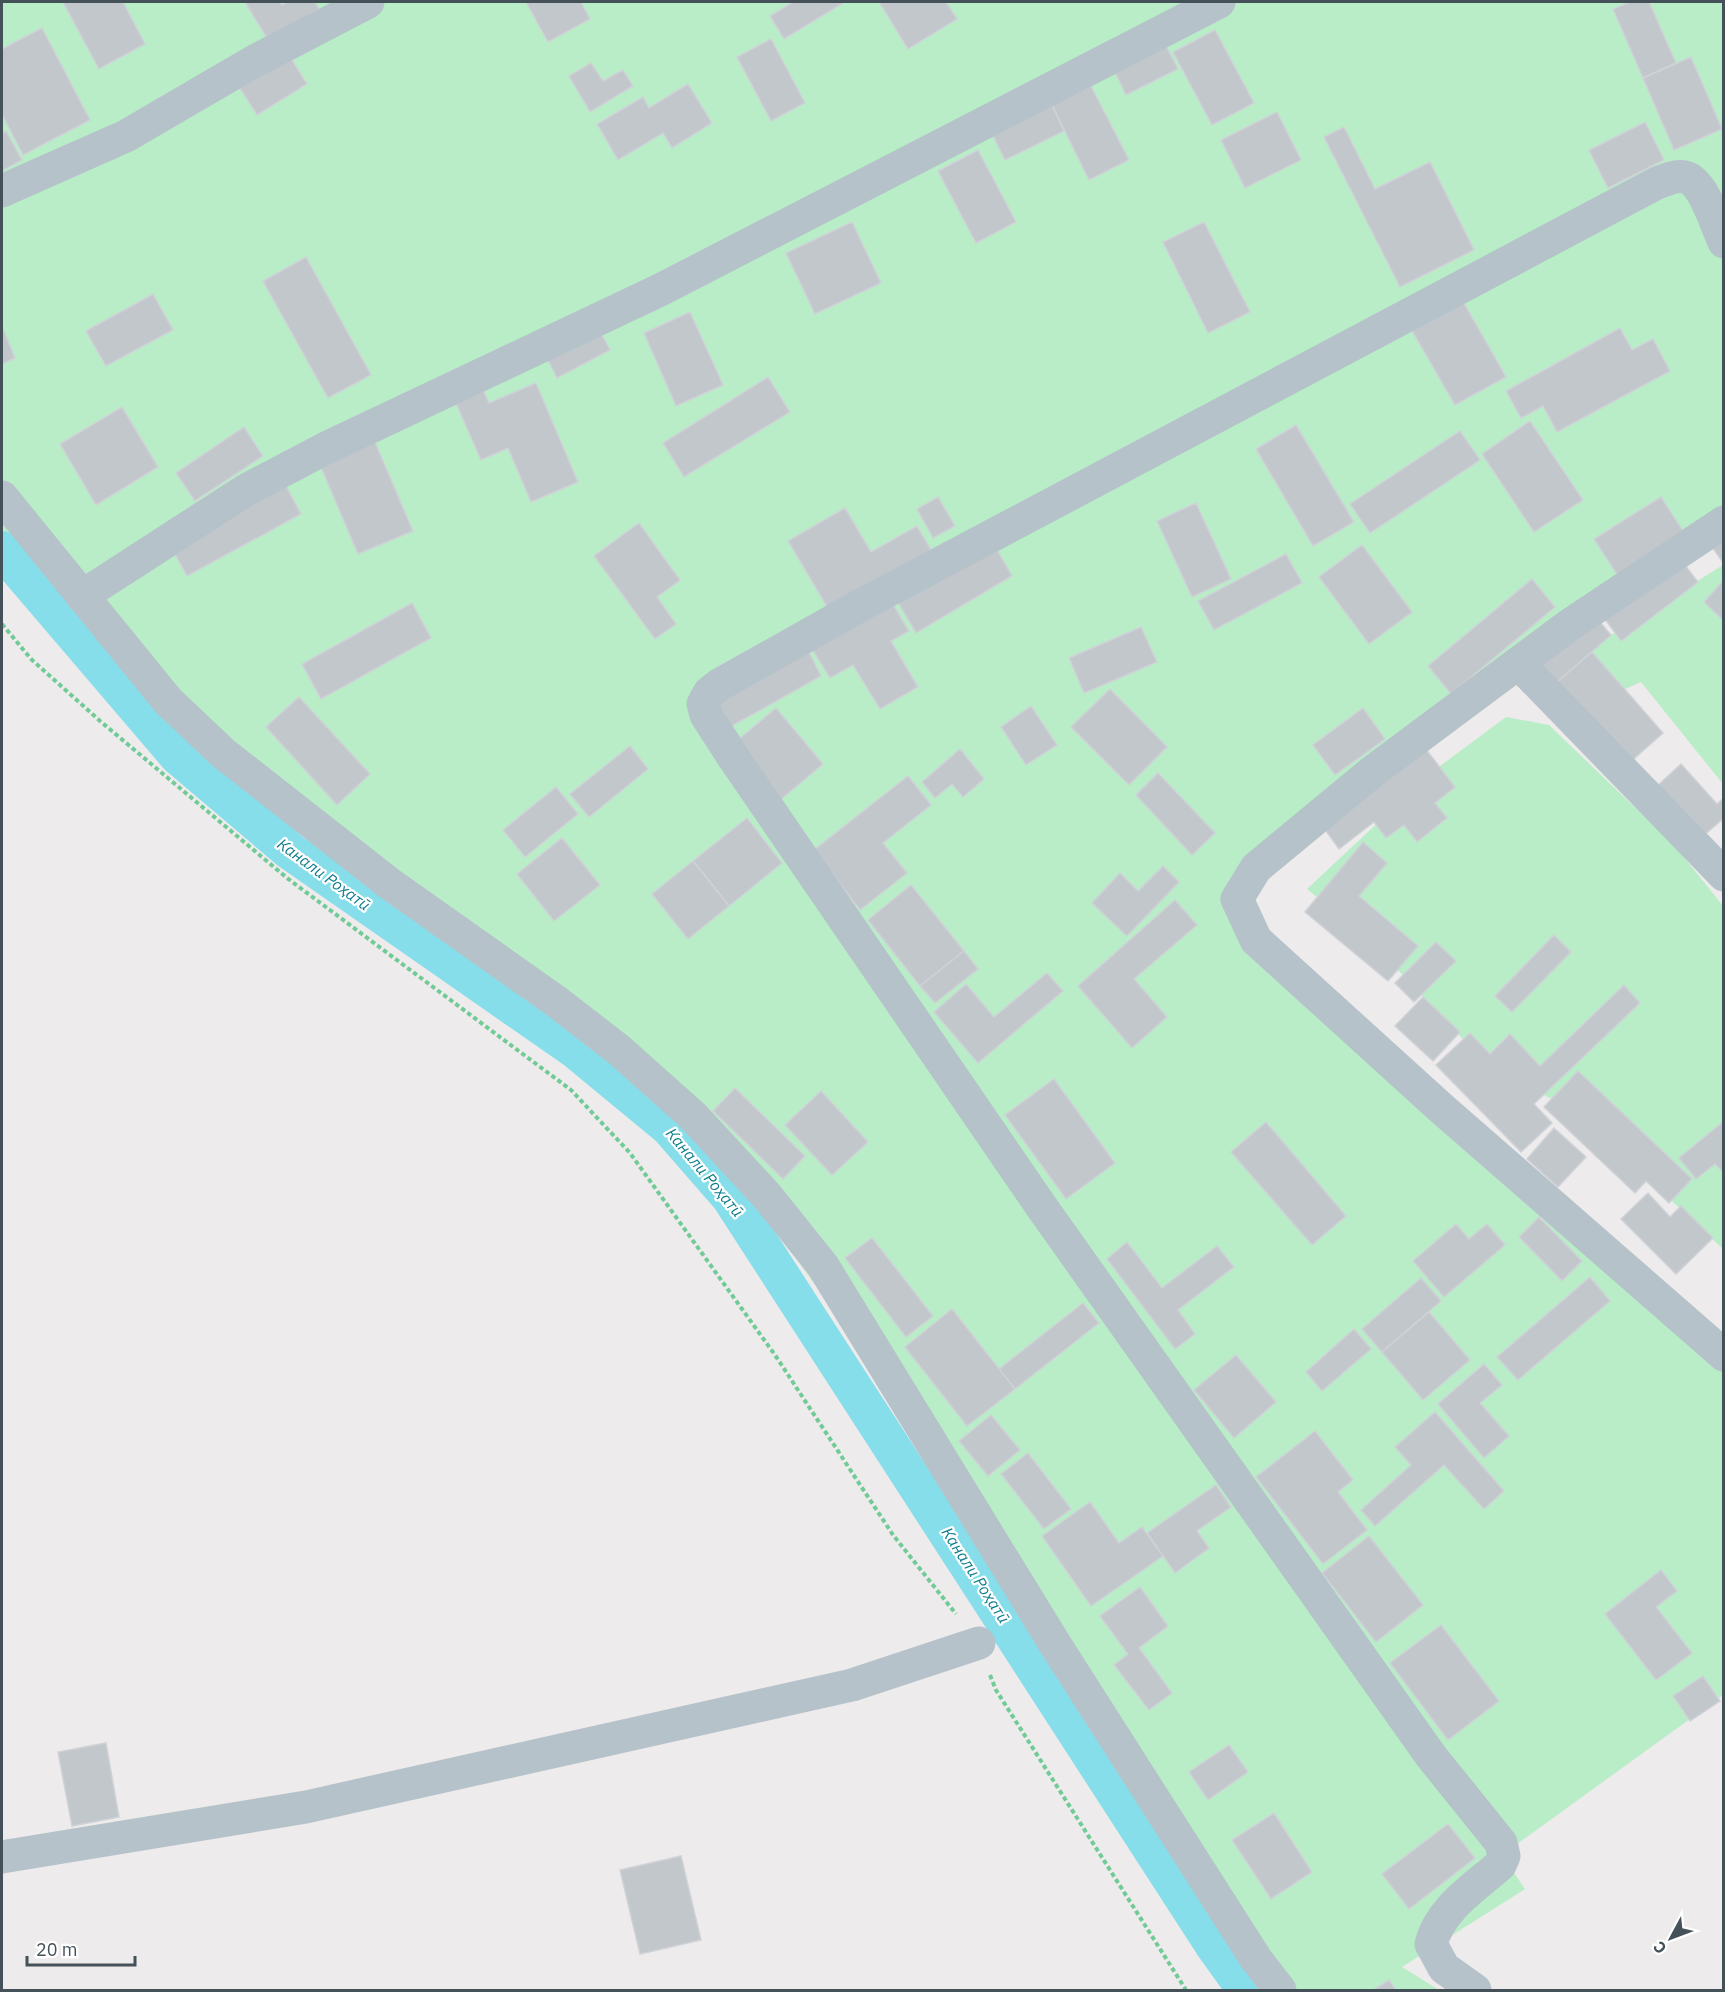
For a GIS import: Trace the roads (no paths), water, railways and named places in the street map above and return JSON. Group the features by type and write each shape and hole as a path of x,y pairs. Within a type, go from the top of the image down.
{"lane":[{"path":"2,191 126,136 253,62 368,2"},
{"path":"82,596 246,490 324,449 660,290 1219,2"},
{"path":"1475,1990 1444,1968 1431,1944 1435,1929 1447,1911 1500,1865 1504,1856 1501,1843 1424,1746 1041,1206 734,757 706,715 704,704 709,693 719,685 863,604 1657,183 1679,177 1692,180 1703,193 1724,242"},
{"path":"2,497 168,701 223,753 390,884 556,1002 618,1050 693,1116 766,1196 823,1266 1053,1641 1256,1959 1280,1990"},
{"path":"1724,522 1568,626 1372,772 1256,868 1237,899 1256,940 1449,1116 1724,1355"},
{"path":"1518,663 1724,875"},
{"path":"2,1857 318,1805 852,1686 979,1643"}],"waterway":[{"name":"Канали Роҳатӣ","path":"2,550 178,756 290,851 577,1051 669,1127 730,1197 1215,1947 1246,1990"}]}
